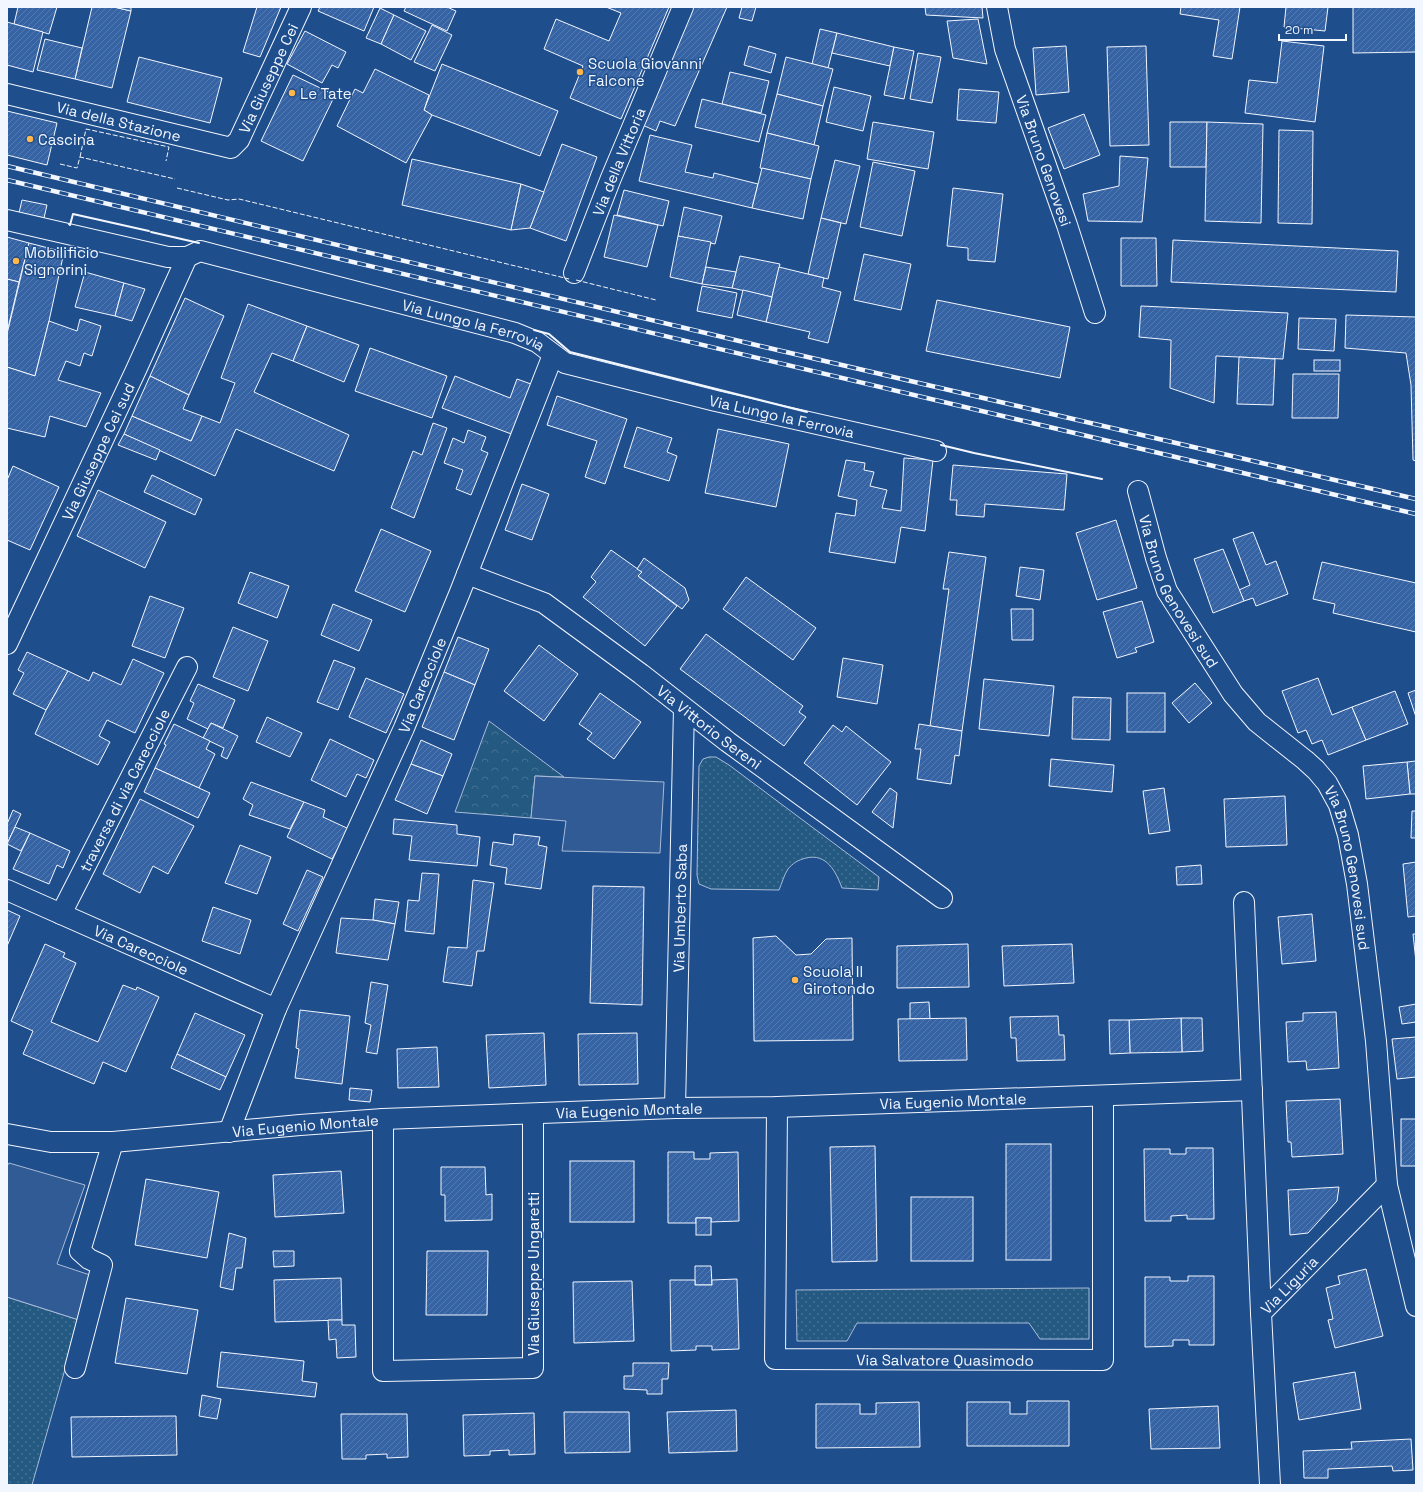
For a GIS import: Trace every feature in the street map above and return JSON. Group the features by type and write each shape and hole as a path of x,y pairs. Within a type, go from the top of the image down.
{"street":[{"name":"Via Giuseppe Cei","path":"231,148 239,140 301,7"},
{"name":"Via della Vittoria","path":"574,273 611,178 683,7"},
{"name":"Via Bruno Genovesi","path":"997,7 998,19 1007,56 1067,225 1095,313"},
{"name":"Via della Stazione","path":"7,94 231,148"},
{"name":"Via Lungo la Ferrovia","path":"7,220 168,257 186,257 200,252 515,334 537,342 565,363 716,401 936,451"},
{"name":"Via Giuseppe Cei sud","path":"7,644 136,370 186,257"},
{"name":"Via Carecciole","path":"229,1132 276,1009 404,728 467,574 553,355"},
{"name":"Via Bruno Genovesi sud","path":"1138,491 1162,579 1167,590 1233,694 1257,722 1316,770 1327,783 1339,805 1348,835 1357,884 1376,1040 1388,1185 1416,1306"},
{"name":"Via Vittorio Sereni","path":"467,574 544,603 942,898"},
{"name":"traversa di via Carecciole","path":"61,914 187,667"},
{"name":"Via Umberto Saba","path":"675,1108 684,708"},
{"name":"Via Carecciole","path":"7,890 276,1009"},
{"path":"1244,902 1261,1313"},
{"name":"Via Eugenio Montale","path":"7,1134 51,1142 113,1142 383,1119 675,1108 777,1107 1252,1090"},
{"name":"Via Salvatore Quasimodo","path":"777,1107 775,1359 1103,1360 1103,1096"},
{"name":"Via Giuseppe Ungaretti","path":"383,1119 383,1372 533,1368 532,1114"},
{"path":"75,1368 102,1265 89,1259 80,1251 113,1142"},
{"name":"Via Liguria","path":"1270,1485 1261,1313 1388,1185"}],"green space":[{"path":"489,721 564,777 535,776 531,818 455,812"},
{"path":"716,757 729,765 879,877 878,890 842,888 834,870 830,865 820,858 813,857 806,858 792,865 784,876 779,890 711,889 699,884 697,875 699,766 703,759"},
{"path":"1089,1288 1089,1339 1040,1339 1029,1323 857,1323 847,1341 797,1341 796,1290"},
{"path":"7,1297 79,1320 32,1485 7,1485"}],"shaded area":[{"path":"535,776 664,782 660,853 562,851 566,821 531,818"},
{"path":"9,1163 85,1185 57,1264 90,1275 79,1320 7,1297 7,1166"}],"building":[{"path":"18,7 57,7 49,34 14,24"},
{"path":"92,7 114,7 131,11 112,88 75,79"},
{"path":"114,7 131,7 131,11"},
{"path":"257,7 281,7 260,57 243,52"},
{"path":"320,7 374,7 364,31 318,11"},
{"path":"406,7 447,7 456,11 447,31 404,11"},
{"path":"606,7 669,7 621,119 570,98 583,66 544,49 556,19 609,41 621,13"},
{"path":"691,7 727,7 675,126 660,121 656,131 640,124"},
{"path":"742,7 756,7 752,21 739,18"},
{"path":"925,7 982,7 983,18 926,15"},
{"path":"1181,7 1240,7 1232,59 1213,56 1219,20 1180,14"},
{"path":"1286,7 1328,7 1325,31 1284,27"},
{"path":"1353,7 1416,7 1416,52 1353,53"},
{"path":"380,8 394,15 381,44 366,38"},
{"path":"394,15 426,31 411,60 381,44"},
{"path":"978,19 987,64 953,58 947,21"},
{"path":"7,22 43,32 33,72 7,65"},
{"path":"432,25 452,35 435,71 414,62"},
{"path":"820,29 837,33 828,68 812,64"},
{"path":"305,31 346,52 338,68 332,65 322,83 287,64"},
{"path":"837,33 894,47 890,66 832,53"},
{"path":"45,39 82,48 75,79 37,70"},
{"path":"1282,41 1324,46 1315,122 1245,113 1249,80 1277,83"},
{"path":"749,46 776,54 771,73 744,65"},
{"path":"1066,46 1069,92 1036,95 1033,48"},
{"path":"1146,46 1149,145 1110,146 1107,47"},
{"path":"894,47 914,51 904,99 884,95"},
{"path":"918,53 941,57 932,103 910,99"},
{"path":"139,57 222,78 210,123 127,102"},
{"path":"786,57 833,69 823,106 777,94"},
{"path":"442,64 558,111 540,156 432,115 424,110"},
{"path":"375,69 429,95 424,110 432,115 406,163 337,126 355,89 363,93"},
{"path":"730,72 769,81 761,113 722,104"},
{"path":"293,75 335,95 303,161 261,141"},
{"path":"834,87 871,96 863,131 826,122"},
{"path":"959,89 999,92 996,123 957,120"},
{"path":"777,94 823,106 814,145 767,133"},
{"path":"702,99 766,115 759,142 695,127"},
{"name":"Cascina","path":"7,111 57,123 47,165 7,155"},
{"path":"1084,114 1100,155 1064,169 1048,128"},
{"path":"873,122 934,132 928,169 867,159"},
{"path":"1170,122 1207,122 1206,167 1170,167"},
{"path":"1207,122 1263,124 1261,223 1205,221"},
{"path":"1279,130 1313,131 1312,224 1278,223"},
{"path":"767,133 819,146 811,179 760,168"},
{"path":"650,135 692,145 685,172 713,178 714,173 758,184 752,208 639,181"},
{"path":"562,144 597,157 566,241 530,228"},
{"path":"1120,156 1148,158 1142,222 1088,221 1083,194 1119,186"},
{"path":"412,159 521,184 511,230 402,205"},
{"path":"835,160 860,166 846,224 821,218"},
{"path":"873,162 915,171 902,236 860,227"},
{"path":"762,168 811,179 803,219 752,208"},
{"path":"521,184 544,192 530,228 511,230"},
{"path":"953,188 1003,194 995,262 968,260 968,248 947,246"},
{"path":"624,190 669,201 663,226 617,215"},
{"path":"22,200 47,205 44,218 19,213"},
{"path":"684,207 722,216 715,244 678,236"},
{"path":"614,215 658,225 647,267 604,257"},
{"path":"821,218 841,223 828,279 808,274"},
{"path":"678,236 711,242 702,284 670,277"},
{"name":"Mobilificio Signorini","path":"7,237 29,243 19,282 7,279"},
{"path":"1121,238 1156,238 1157,286 1121,286"},
{"path":"1173,240 1398,251 1396,292 1171,282"},
{"path":"29,243 64,252 35,376 7,367 7,334"},
{"path":"864,254 911,264 901,310 854,300"},
{"path":"740,256 780,264 772,297 732,288"},
{"path":"706,267 736,272 732,288 702,284"},
{"path":"779,267 824,278 822,287 841,292 828,343 808,338 810,332 766,322"},
{"path":"85,272 124,283 115,316 75,307"},
{"path":"7,279 19,282 8,328 7,328"},
{"path":"124,283 145,289 132,321 115,316"},
{"path":"702,286 737,293 732,318 697,311"},
{"path":"743,290 772,297 766,322 737,315"},
{"path":"185,298 224,316 189,395 150,376"},
{"path":"937,300 1070,327 1060,378 926,351"},
{"path":"248,304 307,326 293,361 272,353 254,392 349,435 334,471 236,429 215,476 124,434 132,416 191,441 202,416 220,423 235,383 221,378"},
{"path":"1141,306 1288,313 1283,359 1216,356 1214,403 1170,388 1171,340 1139,337"},
{"path":"1346,315 1416,317 1416,461 1413,460 1411,385 1406,353 1345,348"},
{"path":"1299,318 1336,319 1334,351 1298,349"},
{"path":"80,319 101,326 92,356 84,353 80,366 66,361 58,380 101,393 86,427 50,416 45,437 7,428 7,367 35,376 49,321 77,331"},
{"path":"307,326 359,345 344,382 293,361"},
{"path":"370,348 447,376 432,418 355,391"},
{"path":"1239,357 1275,359 1273,405 1237,404"},
{"path":"1314,360 1340,360 1340,371 1314,371"},
{"path":"1293,374 1339,374 1338,418 1292,418"},
{"path":"150,376 189,395 183,409 202,416 191,441 132,416"},
{"path":"455,376 510,398 517,379 531,384 514,435 442,408"},
{"path":"557,396 627,419 605,484 585,477 597,441 547,425"},
{"path":"433,423 447,428 414,518 391,508 413,451 422,455"},
{"path":"637,427 672,438 667,452 677,456 669,481 624,467"},
{"path":"718,429 789,444 776,507 705,493"},
{"path":"468,430 486,437 481,450 488,453 471,495 456,489 463,470 444,463 453,438 464,443"},
{"path":"124,434 160,450 156,460 118,445"},
{"path":"904,458 933,460 925,531 901,527 895,563 829,552 836,513 855,516 857,500 838,496 846,460 865,463 864,470 874,472 870,486 887,490 882,508 901,511"},
{"path":"953,465 1067,474 1064,510 985,504 984,517 956,515 957,500 950,500"},
{"path":"13,466 59,487 30,550 7,540 7,480"},
{"path":"152,475 202,499 195,515 144,492"},
{"path":"522,484 549,494 532,540 505,530"},
{"path":"98,490 166,522 145,568 77,536"},
{"path":"1116,520 1137,588 1097,600 1076,533"},
{"path":"381,529 431,551 405,612 355,591"},
{"path":"1253,532 1266,565 1276,561 1288,594 1256,606 1253,598 1244,601 1239,590 1250,585 1233,539"},
{"path":"1223,549 1244,601 1213,613 1194,559"},
{"path":"611,550 642,572 638,576 677,606 645,646 583,597 596,582 591,577"},
{"path":"949,552 986,557 962,731 930,726 949,589 943,589"},
{"path":"644,558 685,588 689,600 682,609 638,576 642,572 637,569"},
{"path":"1322,562 1416,583 1416,632 1333,613 1335,604 1313,599"},
{"path":"1020,567 1044,570 1040,600 1016,596"},
{"path":"250,572 289,586 277,618 238,603"},
{"path":"746,577 816,628 793,660 723,609"},
{"path":"150,596 184,608 165,658 132,646"},
{"path":"1142,601 1154,642 1135,648 1137,652 1117,658 1103,612"},
{"path":"333,604 372,620 359,651 321,635"},
{"path":"1011,609 1033,609 1033,640 1012,640"},
{"path":"233,627 268,641 248,691 213,677"},
{"path":"706,634 803,706 799,712 806,717 784,746 680,669"},
{"path":"458,637 489,649 475,685 444,672"},
{"path":"539,645 578,674 544,721 504,691"},
{"path":"27,652 68,671 46,710 13,694 24,673 18,670"},
{"path":"843,658 883,665 877,704 837,697"},
{"path":"133,659 164,673 135,733 107,720 99,736 110,742 98,765 35,734 46,710 68,671 89,681 93,672 121,685"},
{"path":"334,660 355,668 338,710 317,702"},
{"path":"444,672 475,685 454,740 422,727"},
{"path":"366,678 404,694 386,733 349,717"},
{"path":"1318,678 1332,715 1352,707 1366,740 1328,755 1322,740 1312,744 1306,730 1298,733 1282,691"},
{"path":"984,679 1054,686 1049,736 979,729"},
{"path":"1195,683 1212,703 1189,723 1172,703"},
{"path":"198,684 235,700 223,728 211,723 208,729 187,719 194,703 190,701"},
{"path":"1416,690 1416,717 1408,693"},
{"path":"1395,691 1408,724 1366,740 1352,707"},
{"path":"600,693 641,722 614,759 587,739 592,733 579,724"},
{"path":"1127,693 1165,693 1165,732 1127,732"},
{"path":"1073,697 1111,698 1110,740 1072,739"},
{"path":"267,717 302,733 290,757 256,742"},
{"path":"211,723 238,736 227,759 221,756 224,748 203,738"},
{"path":"174,724 210,741 206,749 215,754 199,788 155,768 166,745 164,744"},
{"path":"919,724 962,731 959,756 955,755 951,784 917,779 921,749 915,749"},
{"path":"833,725 842,732 846,726 891,762 857,805 804,763"},
{"path":"330,739 374,760 366,778 357,774 346,797 311,780"},
{"path":"421,740 452,754 443,776 411,764"},
{"path":"1051,759 1114,765 1112,792 1049,786"},
{"path":"1416,761 1416,794 1410,794 1407,762"},
{"path":"1407,762 1410,794 1366,799 1363,766"},
{"path":"411,764 443,776 427,814 395,800"},
{"path":"155,768 210,793 198,818 144,792"},
{"path":"251,782 304,802 290,829 249,815 253,805 243,799"},
{"path":"890,788 897,793 893,828 872,812"},
{"path":"1164,788 1170,831 1149,834 1143,791"},
{"path":"1285,796 1287,845 1226,847 1224,799"},
{"path":"140,799 194,826 168,874 153,866 140,893 103,874"},
{"path":"304,802 325,810 323,817 349,829 332,859 287,837"},
{"path":"13,810 21,814 7,844 7,824"},
{"path":"1412,811 1416,811 1416,838 1411,838"},
{"path":"394,819 457,825 457,834 480,837 477,866 409,860 412,836 393,834"},
{"path":"15,827 30,833 21,851 7,844"},
{"path":"30,833 70,851 63,868 57,865 49,884 13,869"},
{"path":"514,834 540,837 538,845 547,847 541,889 505,884 507,868 490,865 493,842 513,845"},
{"path":"240,845 271,857 257,894 225,883"},
{"path":"1416,862 1416,916 1408,917 1403,864"},
{"path":"1201,865 1202,884 1177,885 1176,867"},
{"path":"307,870 323,877 298,931 283,924"},
{"path":"422,873 439,874 434,934 405,931 408,900 419,901"},
{"path":"473,880 494,883 484,951 477,951 472,986 443,982 448,947 467,948"},
{"path":"593,886 644,887 642,1005 590,1003"},
{"path":"375,899 399,902 395,924 373,920"},
{"path":"213,907 251,920 240,954 202,941"},
{"path":"7,910 20,916 7,946"},
{"path":"1312,914 1316,961 1282,964 1278,917"},
{"path":"341,918 373,920 395,924 388,960 336,953"},
{"path":"1413,934 1416,934 1416,962"},
{"path":"776,936 796,955 811,954 826,939 852,938 853,1040 754,1041 753,938"},
{"path":"45,944 65,953 63,957 76,963 51,1022 98,1042 123,985 136,990 137,987 159,997 126,1072 103,1062 94,1084 23,1054 33,1031 11,1021"},
{"path":"968,944 969,987 897,988 897,946"},
{"path":"1072,944 1074,983 1004,986 1002,946"},
{"path":"371,982 388,985 377,1054 366,1052 371,1025 365,1023"},
{"path":"929,1002 930,1019 910,1019 910,1003"},
{"path":"1416,1004 1416,1022 1402,1024 1399,1007"},
{"path":"300,1010 350,1016 342,1084 295,1078 299,1049 296,1048"},
{"path":"1336,1012 1339,1068 1307,1070 1306,1061 1288,1062 1286,1022 1303,1021 1303,1013"},
{"path":"195,1013 245,1035 226,1077 177,1054"},
{"path":"1058,1016 1059,1035 1064,1035 1065,1060 1017,1061 1016,1038 1011,1038 1010,1017"},
{"path":"966,1018 967,1060 899,1061 898,1019"},
{"path":"1181,1018 1202,1018 1203,1051 1182,1052"},
{"path":"1181,1018 1182,1052 1130,1053 1129,1020"},
{"path":"1109,1020 1129,1020 1130,1053 1110,1054"},
{"path":"544,1033 546,1085 489,1088 486,1035"},
{"path":"637,1033 638,1084 579,1085 578,1034"},
{"path":"1416,1037 1416,1077 1397,1079 1392,1039"},
{"path":"437,1047 439,1087 398,1088 397,1049"},
{"path":"177,1054 226,1077 220,1090 171,1068"},
{"path":"350,1088 372,1090 370,1102 349,1100"},
{"path":"1340,1099 1343,1154 1292,1157 1291,1142 1288,1142 1286,1101"},
{"path":"1401,1119 1416,1119 1416,1166 1401,1166"},
{"path":"1006,1144 1051,1144 1051,1260 1006,1260"},
{"path":"875,1146 877,1261 832,1262 830,1147"},
{"path":"1186,1148 1213,1148 1214,1219 1187,1219 1187,1215 1171,1216 1171,1221 1145,1221 1144,1149 1170,1149 1170,1154 1186,1154"},
{"path":"668,1152 694,1152 694,1159 710,1159 710,1153 738,1152 739,1221 711,1222 711,1218 696,1218 696,1223 668,1223"},
{"path":"570,1161 634,1161 634,1222 570,1222"},
{"path":"441,1167 485,1167 486,1195 492,1194 492,1220 445,1221 445,1195 441,1195"},
{"path":"341,1171 344,1213 275,1217 273,1175"},
{"path":"146,1179 219,1192 207,1258 135,1245"},
{"path":"1339,1187 1337,1201 1308,1233 1290,1235 1288,1190"},
{"path":"911,1197 973,1197 973,1261 911,1261"},
{"path":"696,1218 711,1218 711,1235 696,1235"},
{"path":"229,1233 246,1238 242,1268 236,1268 233,1290 220,1287"},
{"path":"273,1251 294,1251 294,1266 274,1267"},
{"path":"427,1251 488,1251 487,1315 426,1315"},
{"path":"695,1266 711,1266 712,1285 695,1285"},
{"path":"1366,1269 1383,1336 1335,1348 1328,1320 1333,1319 1326,1288 1340,1284 1338,1276"},
{"path":"1188,1276 1214,1276 1214,1345 1189,1345 1189,1340 1173,1340 1173,1346 1145,1347 1145,1277 1170,1277 1170,1281 1188,1281"},
{"path":"341,1278 342,1320 275,1322 274,1280"},
{"path":"737,1279 739,1349 712,1350 712,1346 696,1346 696,1350 671,1351 670,1280 695,1280 695,1285 712,1285 712,1280"},
{"path":"632,1281 634,1341 574,1343 573,1282"},
{"path":"126,1298 198,1310 187,1374 115,1363"},
{"path":"328,1320 342,1320 342,1325 355,1325 356,1357 337,1358 336,1339 329,1340"},
{"path":"221,1352 304,1361 302,1381 317,1383 315,1397 217,1387"},
{"path":"633,1363 669,1363 668,1379 662,1379 662,1394 647,1394 647,1390 624,1389 624,1376 633,1376"},
{"path":"1355,1372 1361,1409 1299,1420 1293,1383"},
{"path":"202,1395 221,1399 217,1419 199,1416"},
{"path":"1027,1401 1069,1401 1069,1446 967,1446 967,1402 1010,1402 1010,1414 1027,1414"},
{"path":"919,1402 920,1447 816,1448 816,1404 860,1404 860,1414 876,1414 876,1403"},
{"path":"1218,1406 1220,1448 1151,1449 1149,1409"},
{"path":"736,1410 737,1451 669,1453 667,1412"},
{"path":"564,1412 629,1412 630,1452 565,1453"},
{"path":"534,1413 535,1454 509,1455 509,1450 490,1451 490,1455 464,1456 463,1415"},
{"path":"341,1414 407,1414 408,1457 387,1458 387,1454 366,1455 366,1459 342,1459"},
{"path":"176,1416 177,1455 72,1457 71,1417"},
{"path":"1411,1439 1413,1470 1393,1471 1392,1466 1328,1469 1328,1478 1304,1478 1303,1451 1352,1449 1351,1442"}],"railway":[{"path":"7,166 756,345 1416,499"},
{"path":"7,180 1416,514"}],"fence":[{"path":"80,157 86,129 169,147 166,161"},
{"path":"60,164 77,168 80,157 175,179"},
{"path":"177,188 228,200 239,199 569,279"},
{"path":"576,280 656,300"}],"wall":[{"path":"69,224 70,225 73,214 149,231"},
{"path":"151,232 199,243"},
{"path":"534,330 549,334 570,352 807,412"},
{"path":"941,445 1102,479"}],"place":[{"name":"Scuola Giovanni Falcone","path":"580,72"},
{"name":"Le Tate","path":"292,93"},
{"name":"Cascina","path":"30,139"},
{"name":"Mobilificio Signorini","path":"16,261"},
{"name":"Scuola Il Girotondo","path":"795,980"}]}
